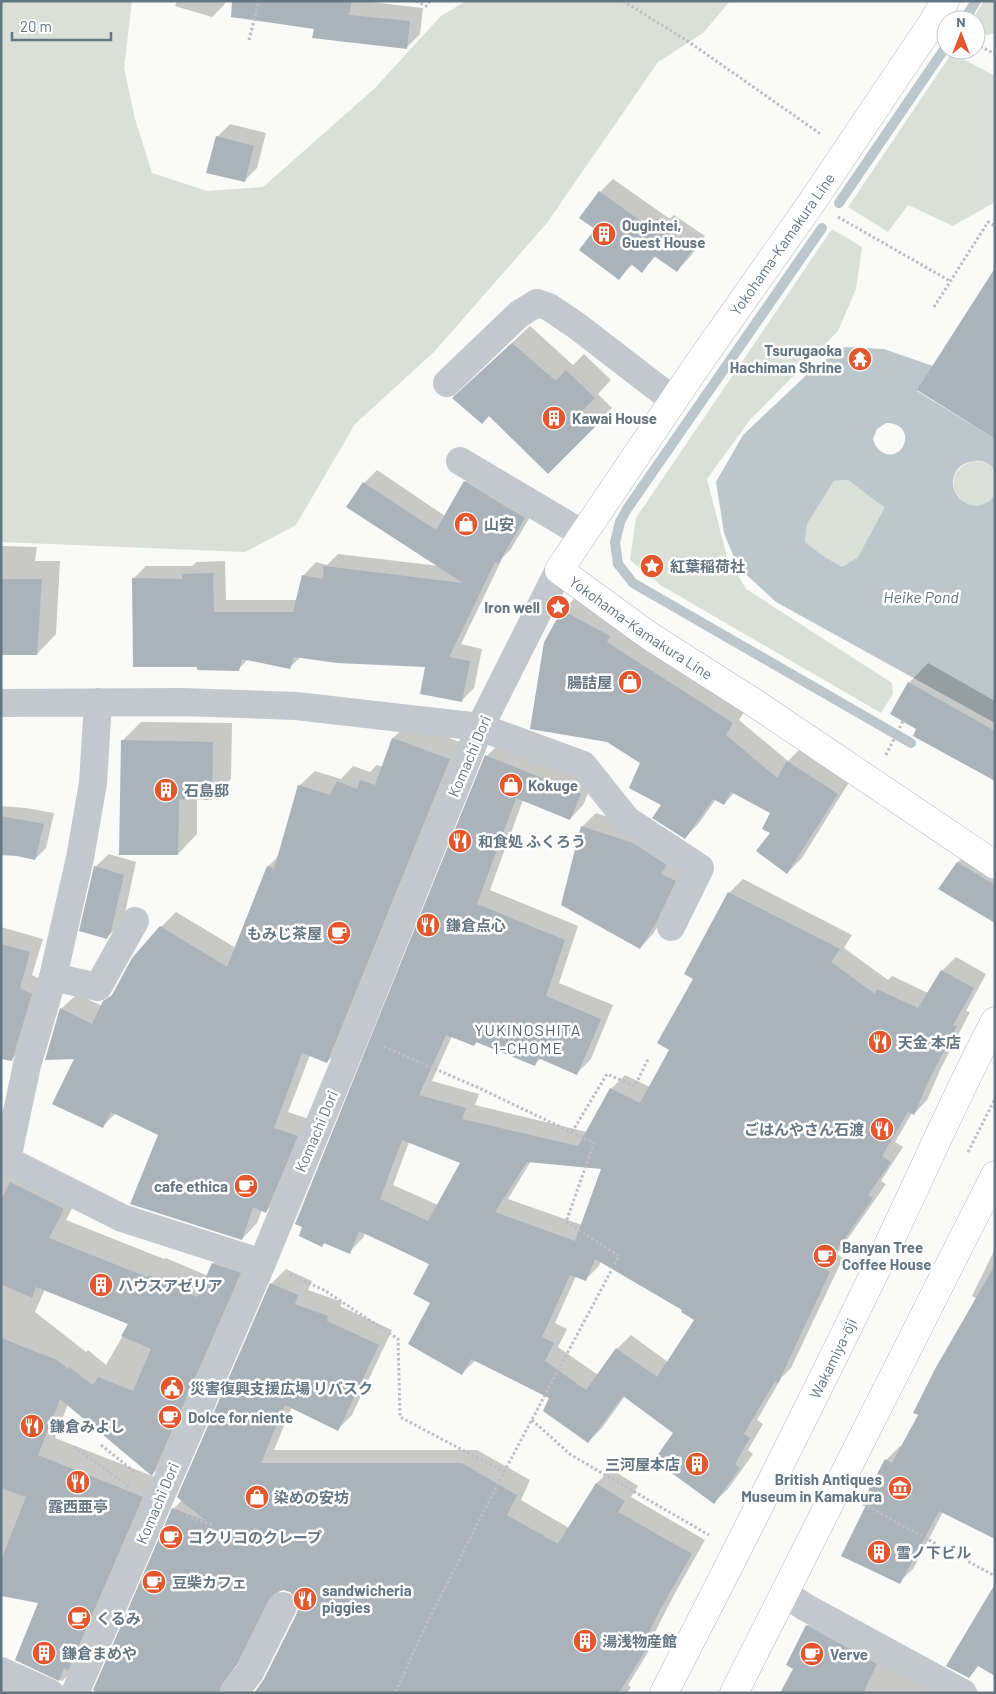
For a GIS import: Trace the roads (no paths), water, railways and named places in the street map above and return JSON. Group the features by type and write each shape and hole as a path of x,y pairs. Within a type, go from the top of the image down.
{"main road":[{"name":"Yokohama-Kamakura Line","path":"945,1 933,22 812,202 673,400 559,570 648,635 753,702 995,865"},
{"name":"Wakamiya-ōji","path":"664,1693 822,1382 977,1055 995,1021"},
{"path":"734,1693 995,1175"}],"street":[{"path":"448,383 519,314 537,303 549,307 577,326 673,400"},
{"path":"460,461 583,534"},
{"name":"Komachi Dori","path":"75,1693 262,1263 480,727 559,570"},
{"path":"98,702 93,783 80,858 53,977 27,1065 4,1158 122,1218 262,1263"},
{"path":"1,703 182,702 296,706 480,727 583,765 627,820 700,868 670,927"},
{"path":"53,977 98,987 135,921"},
{"path":"785,1594 805,1607 963,1693"},
{"path":"234,1693 250,1672 283,1606"},
{"path":"1,1671 50,1693"}],"water":[{"name":"Heike Pond","path":"845,347 884,349 933,366 917,391 995,439 995,471 989,464 984,462 969,462 961,466 955,474 953,483 955,492 960,499 968,504 977,506 986,503 995,495 995,723 776,602 738,567 724,533 716,482 743,435 817,365","holes":["886,423 896,425 902,429 905,436 902,449 897,453 882,452 877,448 873,439 877,429","848,480 885,507 858,557 842,567 805,542 807,524 834,481"]}],"waterway":[{"path":"970,10 976,1"},
{"path":"839,203 937,60"},
{"path":"822,228 627,509 620,522 615,542 618,564 633,583 911,743"}],"place":[{"name":"Ougintei, Guest House","path":"604,234"},
{"name":"Tsurugaoka Hachiman Shrine","path":"860,359"},
{"name":"Kawai House","path":"554,418"},
{"name":"山安","path":"466,524"},
{"name":"紅葉稲荷社","path":"652,566"},
{"name":"Iron well","path":"558,607"},
{"name":"腸詰屋","path":"630,682"},
{"name":"Kokuge","path":"511,785"},
{"name":"石島邸","path":"166,790"},
{"name":"和食処 ふくろう","path":"460,841"},
{"name":"鎌倉点心","path":"428,925"},
{"name":"もみじ茶屋","path":"339,933"},
{"name":"天金 本店","path":"880,1042"},
{"name":"ごはんやさん石渡","path":"882,1129"},
{"name":"cafe ethica","path":"246,1186"},
{"name":"Banyan Tree Coffee House","path":"825,1256"},
{"name":"ハウスアゼリア","path":"101,1285"},
{"name":"災害復興支援広場 リバスク","path":"172,1388"},
{"name":"Dolce for niente","path":"170,1417"},
{"name":"鎌倉みよし","path":"32,1426"},
{"name":"三河屋本店","path":"697,1464"},
{"name":"露西亜亭","path":"78,1482"},
{"name":"British Antiques Museum in Kamakura","path":"900,1488"},
{"name":"染めの安坊","path":"257,1497"},
{"name":"コクリコのクレープ","path":"171,1537"},
{"name":"雪ノ下ビル","path":"879,1552"},
{"name":"豆柴カフェ","path":"154,1582"},
{"name":"sandwicheria piggies","path":"305,1599"},
{"name":"くるみ","path":"79,1618"},
{"name":"湯浅物産館","path":"585,1641"},
{"name":"鎌倉まめや","path":"44,1653"},
{"name":"Verve","path":"812,1654"}],"district":[{"name":"YUKINOSHITA 1-CHOME","path":"528,1038"}]}
